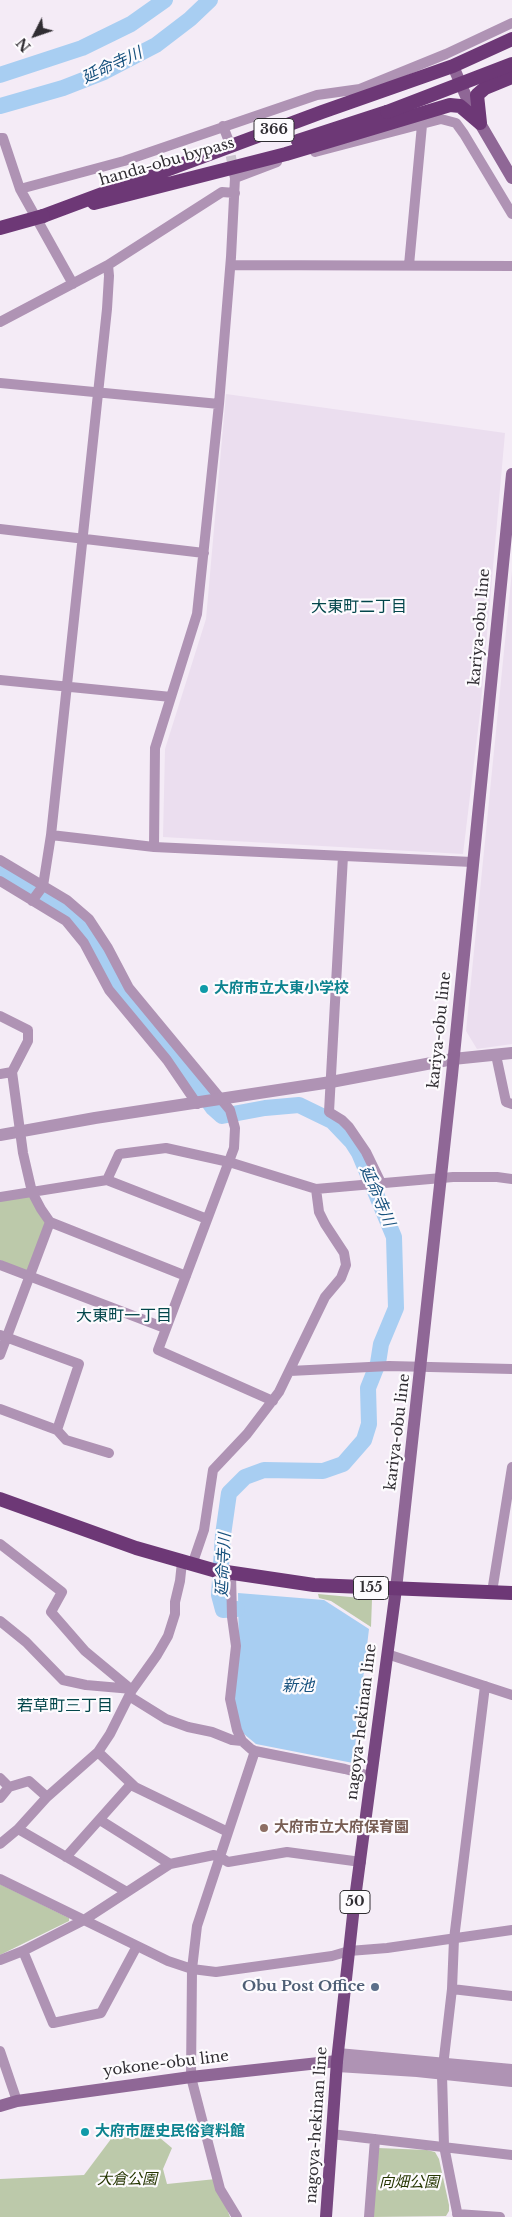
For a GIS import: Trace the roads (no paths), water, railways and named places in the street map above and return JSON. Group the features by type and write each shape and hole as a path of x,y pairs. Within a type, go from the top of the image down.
{"highway":[{"name":"366","path":"42,216 322,112 453,66 508,41"},
{"name":"handa-obu bypass","path":"0,228 307,138 387,112 512,64"},
{"path":"480,123 477,95 485,88 511,78"},
{"name":"366","path":"42,216 277,157 450,104 460,106 480,123"},
{"name":"155","path":"0,1499 136,1548 213,1570 314,1585 512,1593"}],"main road":[{"path":"453,66 480,123 512,178"},
{"name":"kariya-obu line","path":"396,1589 422,1367 422,1341 453,1059 512,474"},
{"name":"nagoya-hekinan line","path":"326,2217 337,2060 349,1951 370,1776 396,1589"},
{"name":"yokone-obu line","path":"0,2106 17,2101 191,2077 337,2060"}],"street":[{"path":"20,189 124,160 317,95 360,89 446,54 512,23"},
{"path":"154,847 155,748 197,614 219,404 231,265 235,176 276,162 441,119 456,123 512,214"},
{"path":"409,265 422,125"},
{"path":"223,126 228,139"},
{"path":"0,138 4,138 20,189 73,284"},
{"path":"0,326 0,322 108,265 222,192 235,193"},
{"path":"33,901 42,886 51,834 107,309 108,265"},
{"path":"231,265 512,266"},
{"path":"0,383 219,404"},
{"path":"0,529 204,553"},
{"path":"0,680 171,697"},
{"path":"51,834 154,847 472,862"},
{"path":"343,856 329,1112 349,1126 366,1152 380,1183"},
{"path":"0,860 67,900 89,919 104,940 129,988 226,1103 235,1128 234,1148 158,1350 273,1401"},
{"path":"0,881 66,921 84,943 109,990 167,1060 197,1103"},
{"path":"129,1016 142,1004"},
{"path":"0,1016 28,1030 28,1041 12,1072 19,1131 32,1192 50,1222 186,1276"},
{"path":"0,1135 197,1103 226,1103 453,1059 512,1053"},
{"path":"496,1055 506,1102 512,1104"},
{"path":"0,1074 12,1072"},
{"path":"107,1180 119,1154 166,1148 229,1162 316,1189 440,1178 496,1177 512,1179"},
{"path":"0,1197 107,1180 207,1219"},
{"path":"0,1844 18,1829 47,1797 98,1752 131,1693 168,1636 175,1614 174,1602 180,1580 204,1530 213,1470 273,1401 290,1371 325,1297 341,1278 346,1266 344,1253 319,1212 316,1189"},
{"path":"0,1355 3,1337 50,1222"},
{"path":"0,1265 165,1328"},
{"path":"3,1337 79,1364 57,1430"},
{"path":"290,1371 364,1366 512,1369"},
{"path":"0,1409 57,1430 66,1440 109,1453"},
{"path":"492,1592 512,1467"},
{"path":"0,1544 62,1592 51,1612 85,1651 131,1693 166,1719 188,1727 212,1732 232,1740 242,1741"},
{"path":"231,1573 232,1612 236,1646 230,1699 237,1730 242,1741 251,1750 345,1769 370,1776"},
{"path":"0,1621 26,1642 63,1680 131,1693"},
{"path":"387,1654 512,1695"},
{"path":"485,1686 454,1939 452,1989 443,2069 444,2146 457,2216 500,2217"},
{"path":"237,2217 220,2189 191,2077 192,1969 197,1926 255,1751"},
{"path":"98,1752 131,1784 228,1832"},
{"path":"0,1778 9,1787"},
{"path":"0,1798 9,1787 28,1781 47,1797"},
{"path":"66,1857 131,1784"},
{"path":"100,1820 170,1864"},
{"path":"18,1829 127,1892"},
{"path":"0,1960 23,1951 84,1920 170,1864 214,1855 228,1862 287,1852 361,1862"},
{"path":"0,1879 168,1961 192,1969 225,1972 332,1956 349,1951 387,1948 512,1930"},
{"path":"23,1951 52,2023 101,2013 137,1946"},
{"path":"452,1989 512,1996"},
{"path":"0,2051 17,2101"},
{"path":"337,2060 408,2070 512,2070"},
{"path":"443,2069 512,2081"},
{"path":"331,2134 512,2155"},
{"path":"369,2217 375,2139"}],"water":[{"name":"新池","path":"238,1593 324,1600 369,1629 353,1763 256,1744 244,1734 236,1720 233,1690 239,1661"}],"waterway":[{"path":"0,75 82,48 131,24 165,0"},
{"name":"延命寺川","path":"0,106 63,88 104,72 156,45 190,19 210,0"},
{"name":"延命寺川","path":"0,870 71,915 96,945 126,1000 173,1052 213,1108 222,1116 265,1108 299,1105 332,1121 352,1142 359,1153 394,1237 396,1308 381,1344 378,1363 368,1388 369,1424 364,1440 343,1464 323,1471 264,1470 245,1477 229,1493 223,1535 219,1595 223,1610 237,1609"}],"tunnel":[{"path":"228,141 234,173"}],"place":[{"name":"大府市立大東小学校","path":"204,989"},
{"name":"大府市立大府保育園","path":"264,1828"},
{"name":"Obu Post Office","path":"375,1987"},
{"name":"大府市歴史民俗資料館","path":"85,2132"}],"district":[{"name":"大東町二丁目","path":"359,607"},
{"name":"大東町一丁目","path":"124,1316"},
{"name":"若草町三丁目","path":"65,1706"}],"park label":[{"name":"大倉公園","path":"127,2180"},
{"name":"向畑公園","path":"409,2183"}]}
